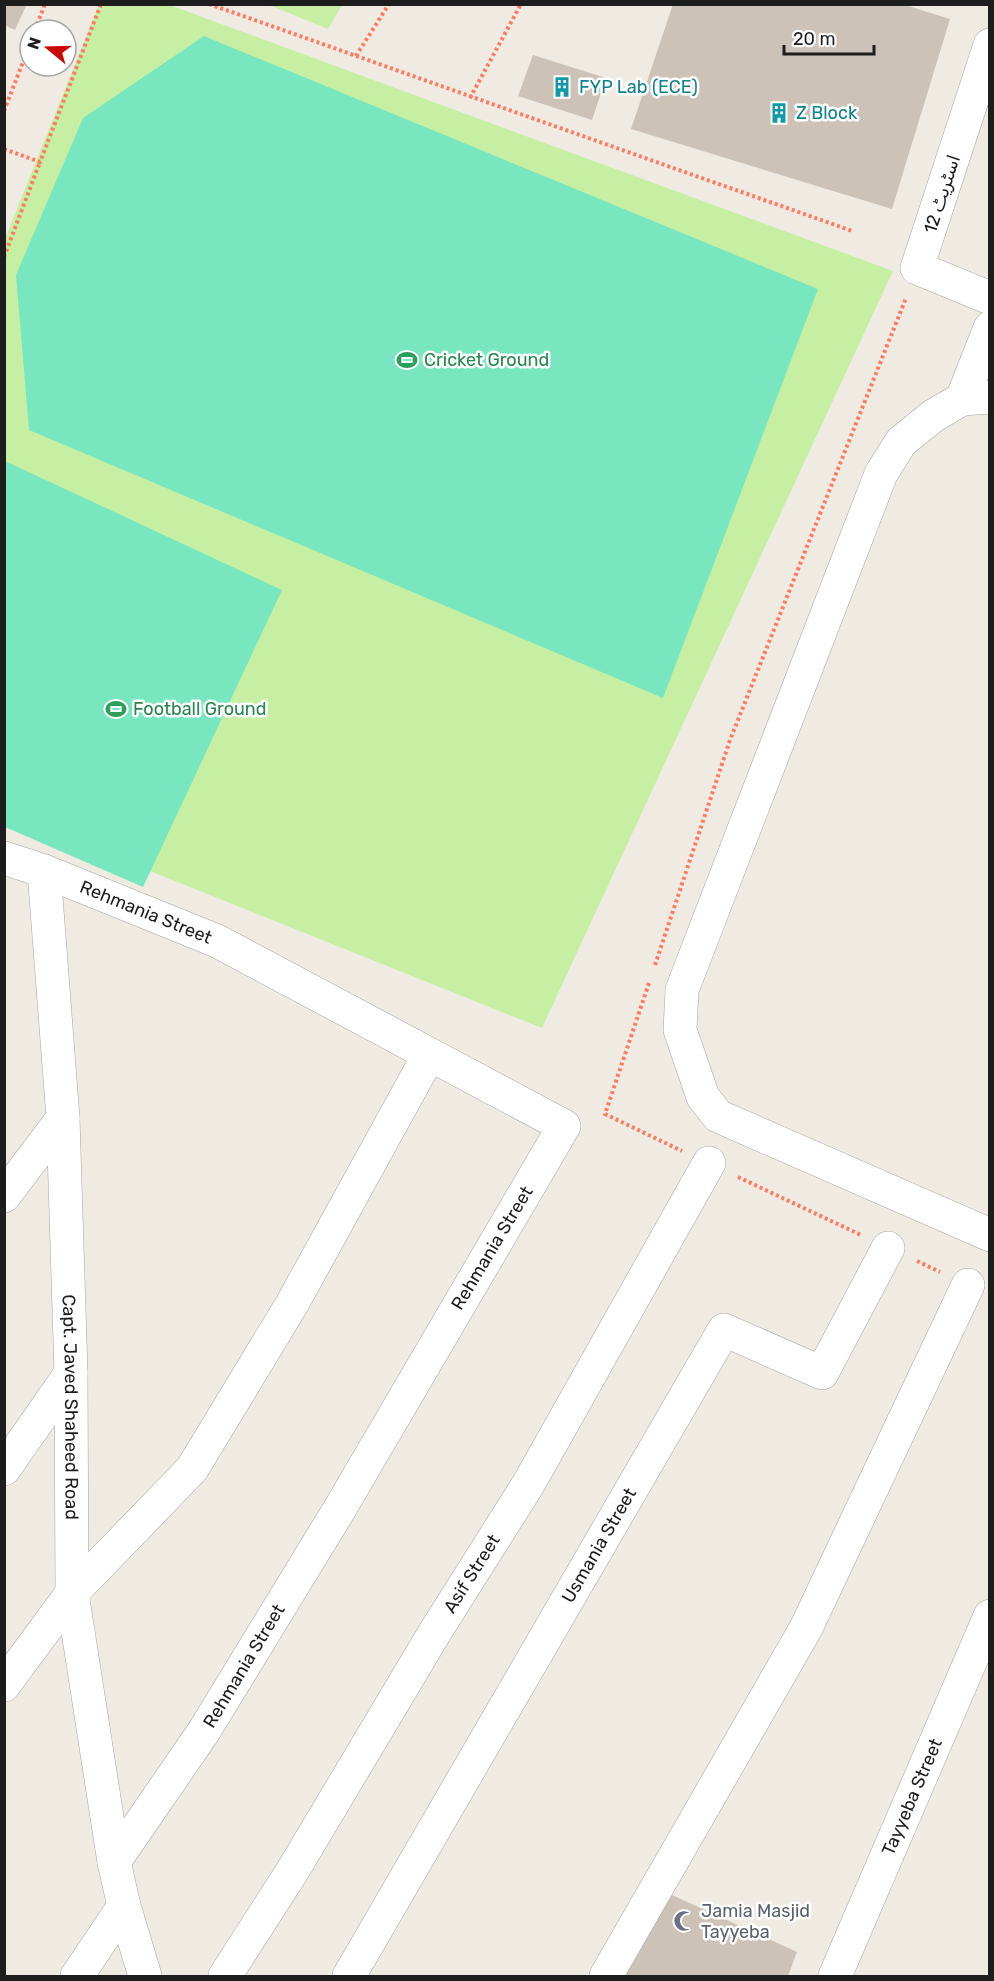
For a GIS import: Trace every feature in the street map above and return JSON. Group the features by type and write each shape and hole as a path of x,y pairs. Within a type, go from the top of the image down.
{"street":[{"name":"اسٹریٹ 12","path":"990,45 918,268 990,298"},
{"path":"990,328 976,398 933,416 901,442 881,474 682,990 680,1030 703,1097 718,1116 990,1235"},
{"path":"4,858 44,871"},
{"name":"Rehmania Street","path":"44,871 217,941 564,1126 339,1510 210,1721 114,1862"},
{"name":"Capt. Javed Shaheed Road","path":"44,871 63,1118 71,1373 72,1593 114,1862 145,1977"},
{"path":"4,1684 72,1593 192,1469 292,1304 429,1055"},
{"path":"4,1197 63,1118"},
{"name":"Asif Street","path":"225,1977 293,1870 435,1632 530,1483 710,1163"},
{"name":"Usmania Street","path":"349,1977 724,1330 822,1373 888,1248"},
{"path":"606,1977 806,1628 968,1286"},
{"path":"4,1469 71,1373"},
{"name":"Tayyeba Street","path":"835,1977 990,1616"},
{"path":"77,1977 124,1906"}],"path":[{"path":"4,256 101,4"},
{"path":"209,4 852,231"},
{"path":"356,56 388,4"},
{"path":"470,98 521,4"},
{"path":"4,111 18,75"},
{"path":"4,149 40,162"}],"green space":[{"path":"167,4 893,271 542,1028 5,813 4,241 70,78 78,78 78,57 99,5"},
{"path":"269,5 342,5 328,29"},
{"name":"Cricket Ground","path":"204,36 818,289 663,698 29,430 16,275 83,118"},
{"name":"Football Ground","path":"5,461 282,590 143,887 5,827"}],"building":[{"path":"4,4 27,4 21,18 18,18 15,30 4,25"},
{"name":"Z Block","path":"673,4 902,4 950,19 892,209 631,129"},
{"name":"FYP Lab (ECE)","path":"533,55 606,78 592,120 518,96"},
{"name":"Jamia Masjid Tayyeba","path":"659,1889 797,1952 788,1976 618,1976"}],"place":[{"name":"FYP Lab (ECE)","path":"562,87"},
{"name":"Z Block","path":"779,113"},
{"name":"Cricket Ground","path":"407,360"},
{"name":"Football Ground","path":"116,709"},
{"name":"Jamia Masjid Tayyeba","path":"684,1921"}]}
